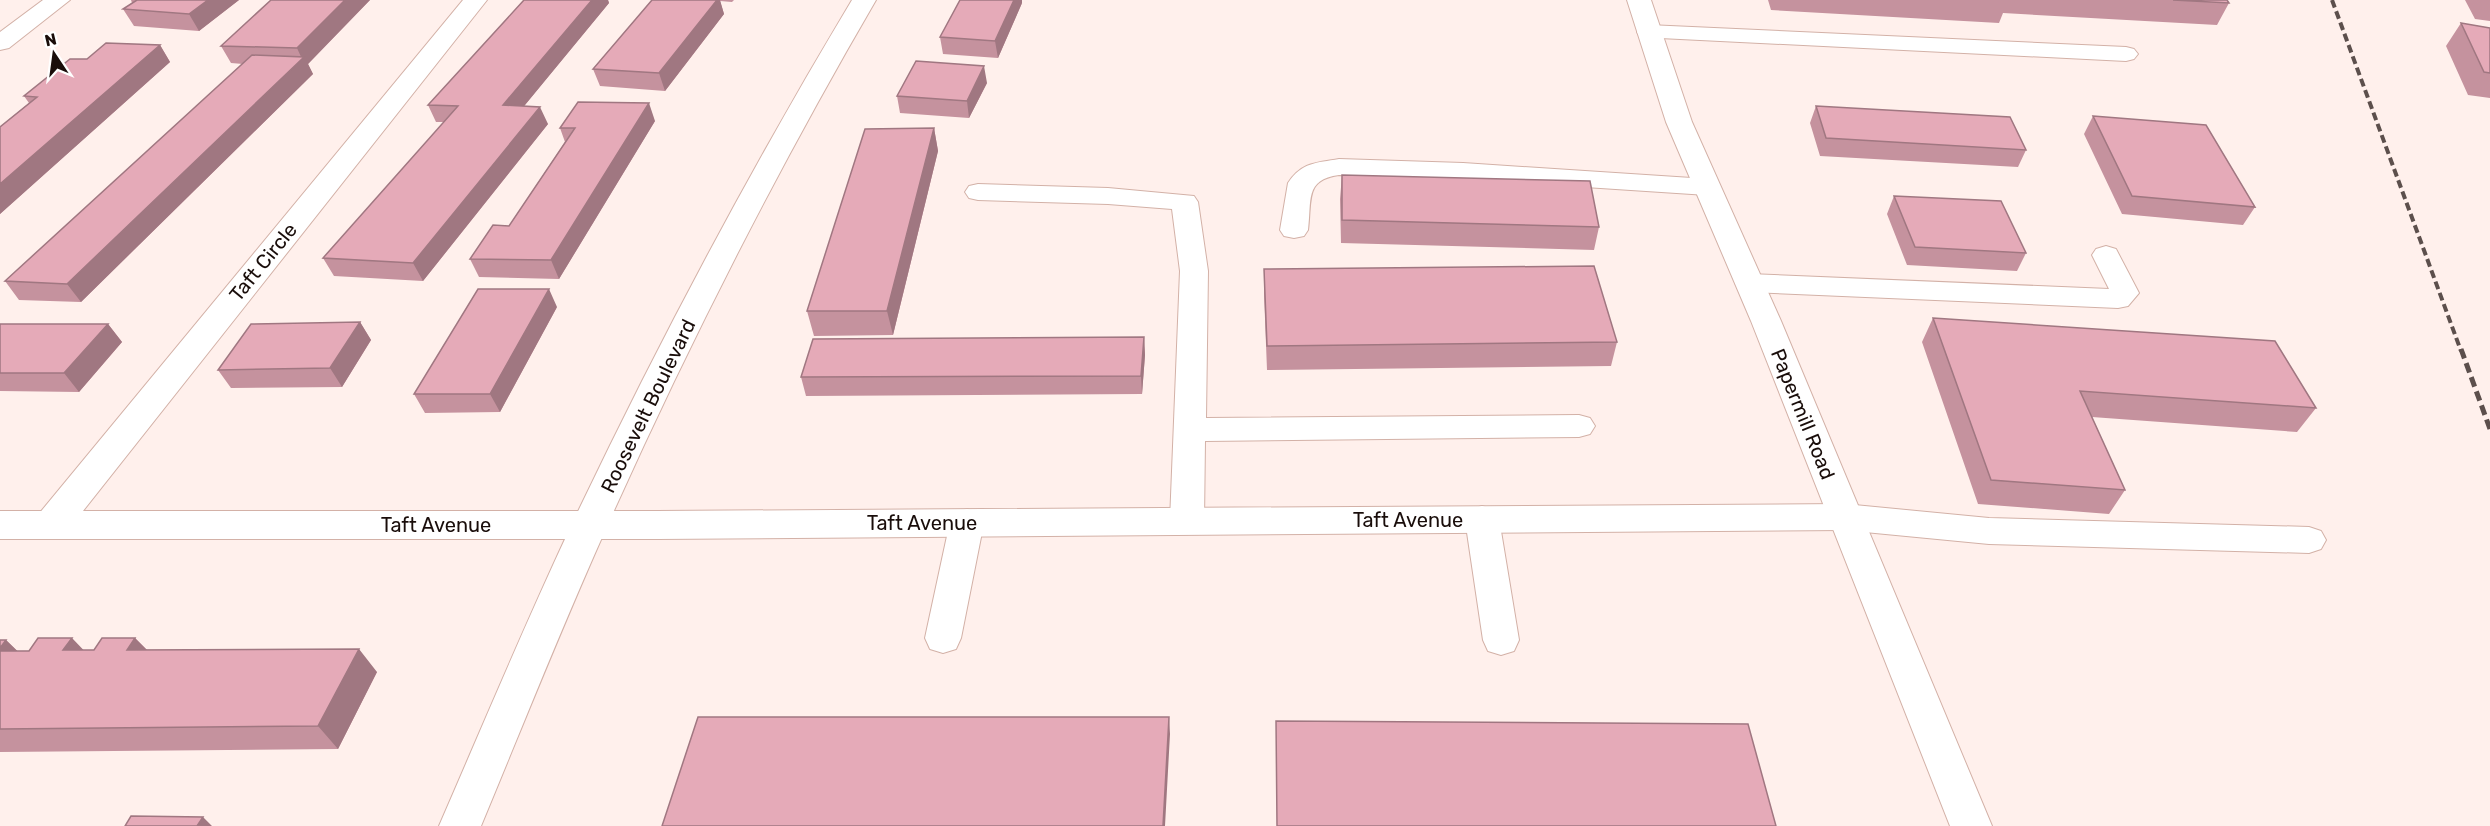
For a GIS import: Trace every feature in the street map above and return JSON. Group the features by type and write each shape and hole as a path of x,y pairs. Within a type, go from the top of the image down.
{"street":[{"path":"0,43 58,0"},
{"name":"Taft Circle","path":"51,525 475,0"},
{"name":"Roosevelt Boulevard","path":"460,826 589,525 652,394 772,159 807,94 864,0"},
{"name":"Papermill Road","path":"1639,0 1679,122 1749,283 1971,826"},
{"name":"Taft Avenue","path":"0,525 589,525 1844,517"}],"lane":[{"path":"1648,32 2126,54"},
{"path":"1294,230 1300,183 1314,171 1339,166 1463,171 1707,187"},
{"path":"978,192 1108,196 1185,202 1194,271 1186,521"},
{"path":"1749,283 2118,299 2125,293 2106,255"},
{"path":"1190,430 1579,426"},
{"path":"1844,517 1989,531 2309,540"},
{"path":"1482,519 1501,640"},
{"path":"943,638 966,522"}],"building":[{"path":"137,0 208,0 189,14 123,9"},
{"path":"271,0 345,0 297,48 221,46"},
{"path":"524,0 592,0 503,105 540,107 413,263 323,258 458,106 428,105"},
{"path":"652,0 717,0 659,73 593,69"},
{"path":"960,0 1014,0 995,41 940,37"},
{"path":"2173,0 2227,0 2229,3"},
{"path":"2461,23 2490,28 2490,73 2484,72"},
{"path":"106,43 160,45 0,184 0,127 37,97 24,96 70,59 87,59"},
{"path":"252,55 304,57 67,284 5,281"},
{"path":"916,61 984,66 967,101 897,96"},
{"path":"578,102 649,103 551,260 470,259 493,225 509,226 575,128 560,128"},
{"path":"1816,106 2010,117 2026,150 1826,138"},
{"path":"2093,116 2206,125 2255,207 2132,196"},
{"path":"934,128 887,311 807,311 865,129"},
{"path":"1342,175 1590,181 1599,227 1342,220"},
{"path":"1894,196 2001,201 2026,253 1915,247"},
{"path":"1594,266 1617,342 1267,346 1264,269"},
{"path":"478,289 549,289 490,394 414,394"},
{"path":"1933,318 2275,341 2316,408 2080,391 2125,490 1991,480"},
{"path":"360,322 330,368 218,370 251,324"},
{"path":"0,324 108,324 64,373 0,373"},
{"path":"1144,337 1141,376 801,377 813,339"},
{"path":"38,638 72,638 63,650 94,650 102,638 135,638 127,650 359,649 318,726 0,729 0,651 29,651"},
{"path":"0,640 6,640 0,648"},
{"path":"698,717 1169,717 1163,826 662,826"},
{"path":"1276,721 1748,724 1776,826 1277,826"},
{"path":"131,816 203,817 197,826 125,826"}],"railway":[{"path":"2332,0 2461,351"},
{"path":"2461,349 2490,429"}]}
